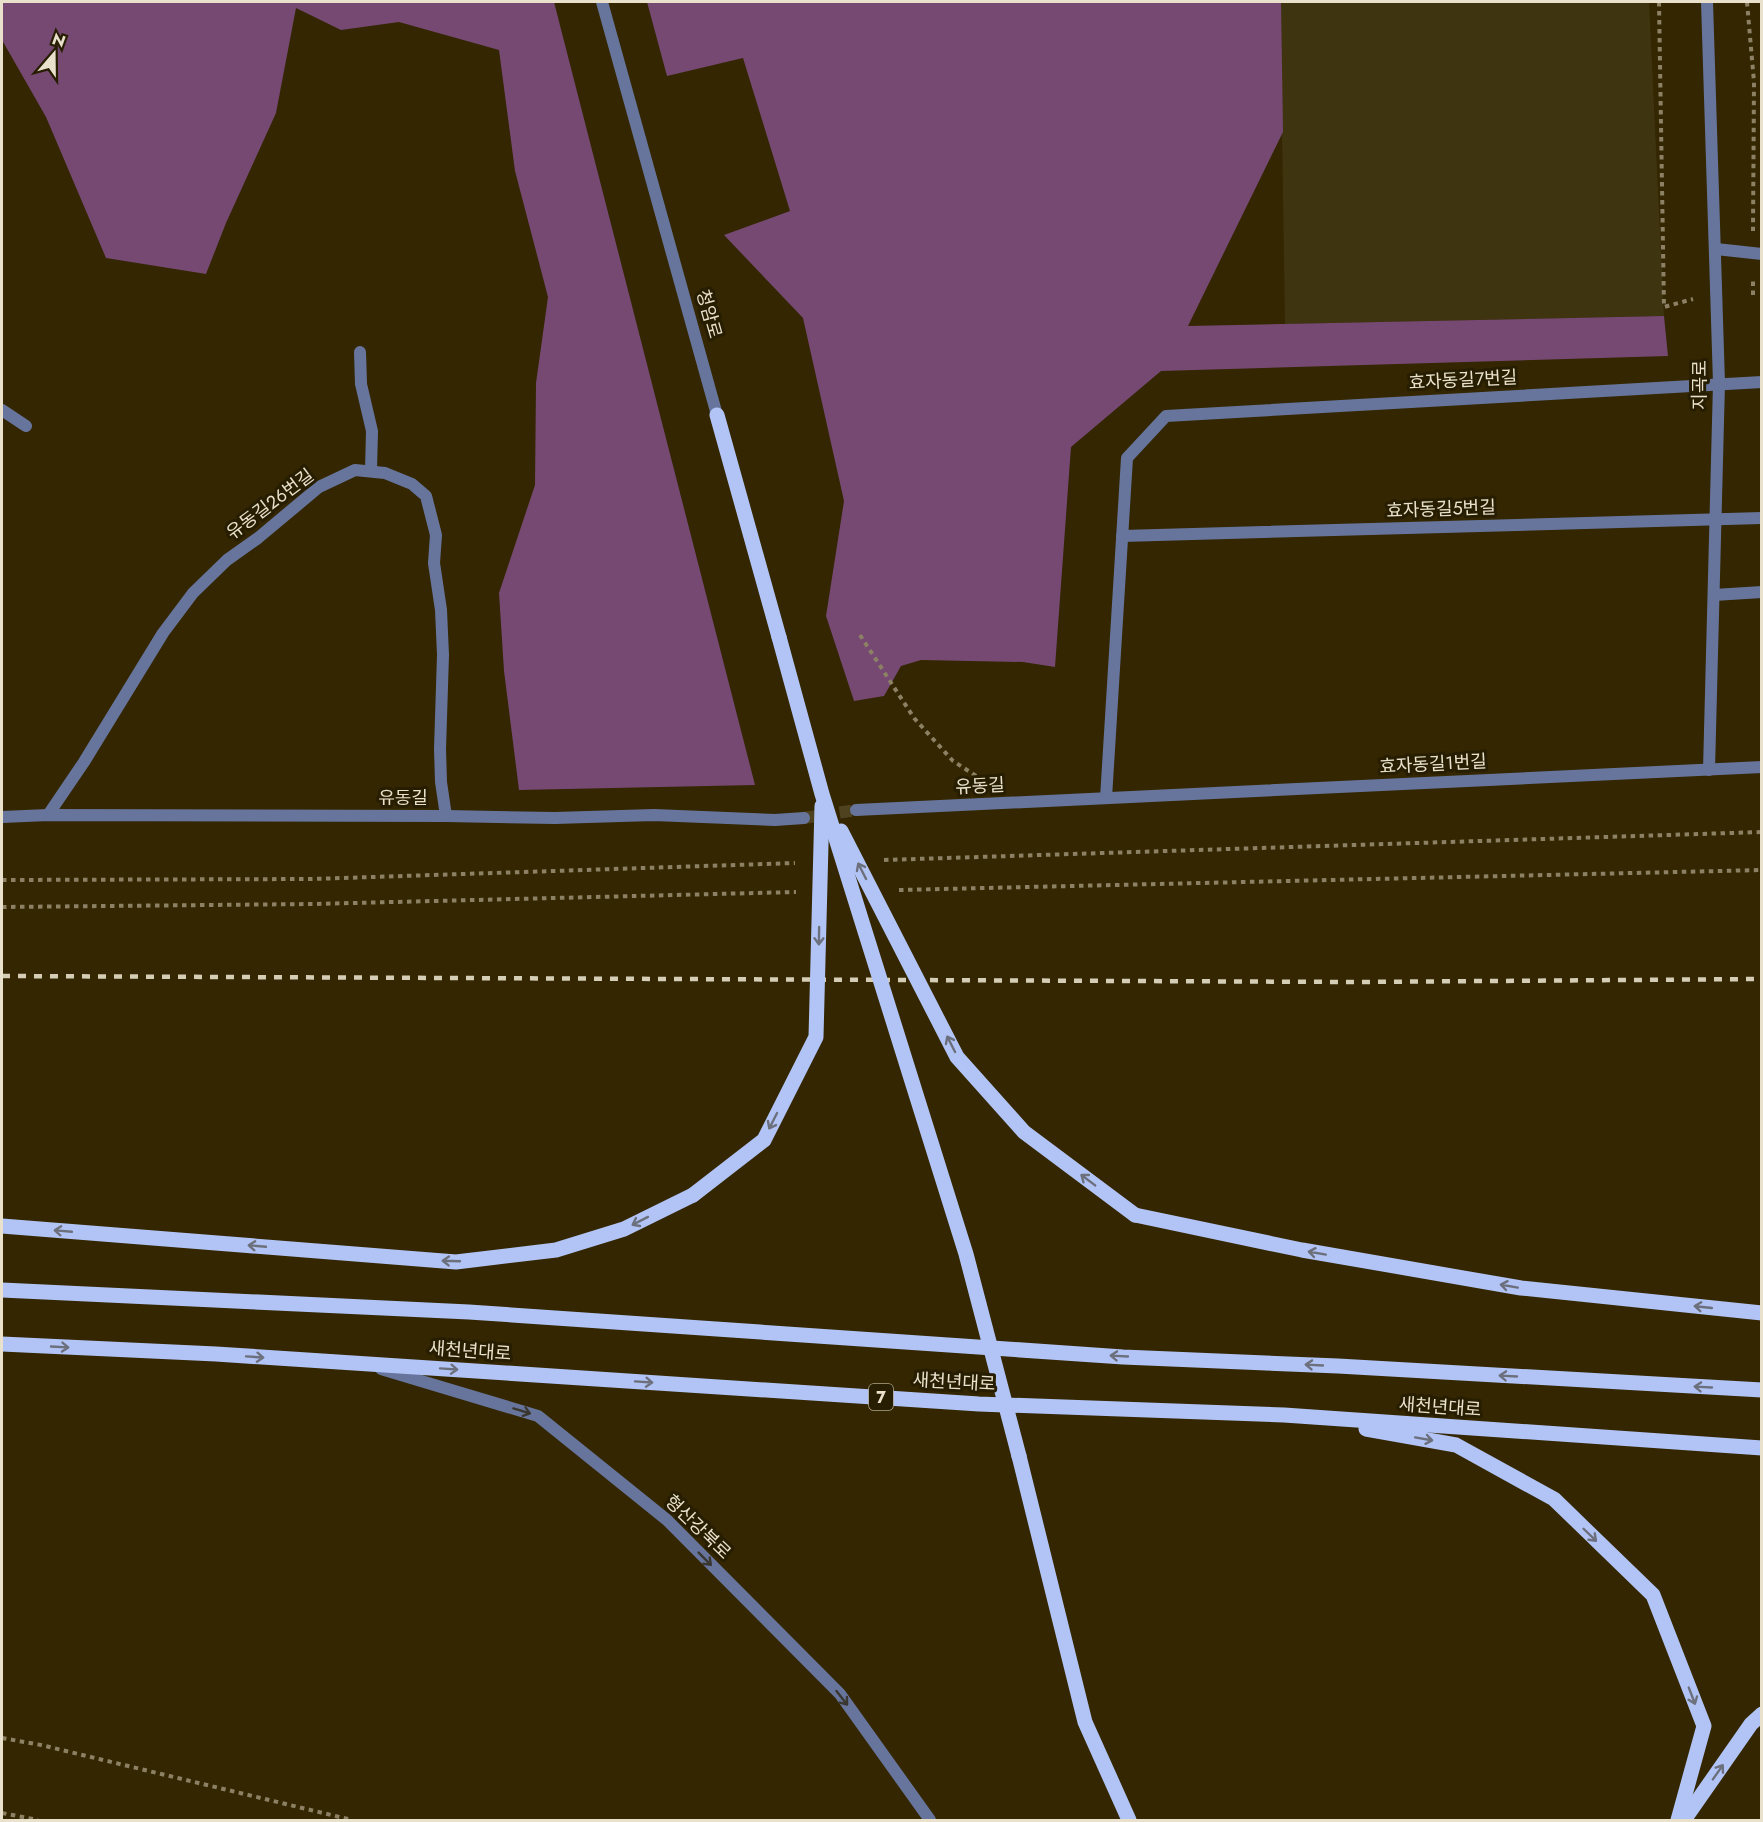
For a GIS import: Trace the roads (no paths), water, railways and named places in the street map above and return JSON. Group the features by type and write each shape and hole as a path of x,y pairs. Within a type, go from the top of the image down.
{"main road":[{"name":"청암로","path":"717,415 822,794"},
{"path":"2,1226 456,1262 556,1250 624,1229 693,1195 764,1140 816,1037 822,794"},
{"path":"822,794 957,1057 1024,1132 1135,1215 1302,1250 1521,1288 1761,1313"},
{"path":"822,794 966,1254 1085,1722 1129,1821"},
{"name":"새천년대로","path":"2,1290 469,1312 1123,1357 1761,1390"},
{"name":"새천년대로","path":"2,1344 365,1364 979,1404 1284,1415 1761,1448"},
{"path":"1284,1415 1456,1445 1554,1499 1653,1595 1704,1726 1678,1821"},
{"path":"1684,1821 1751,1724 1761,1714"}],"street":[{"name":"청암로","path":"602,2 717,415"},
{"name":"지곡로","path":"1707,2 1719,383 1710,770"},
{"path":"1716,249 1757,253"},
{"path":"360,352 362,384 372,431 371,470"},
{"name":"효자동길7번길","path":"1122,536 1127,458 1166,416 1761,382"},
{"path":"2,410 26,426"},
{"name":"유동길26번길","path":"48,815 84,762 163,633 193,593 227,560 258,538 319,487 355,470 371,470 412,484 426,496 436,535 434,563 441,610 443,655 441,782 446,816"},
{"name":"효자동길5번길","path":"1122,536 1761,518"},
{"path":"1106,798 1122,536"},
{"path":"1714,595 1761,592"},
{"name":"효자동길1번길","path":"1106,798 1761,767"},
{"name":"유동길","path":"856,810 1106,798"},
{"name":"유동길","path":"2,817 48,815 555,818 654,815 775,820 804,818"},
{"name":"형산강북로","path":"365,1364 538,1416 667,1520 840,1694 930,1821"}],"tunnel":[{"path":"804,818 856,810"}],"railway":[{"path":"2,976 1353,982 1762,979"}]}
